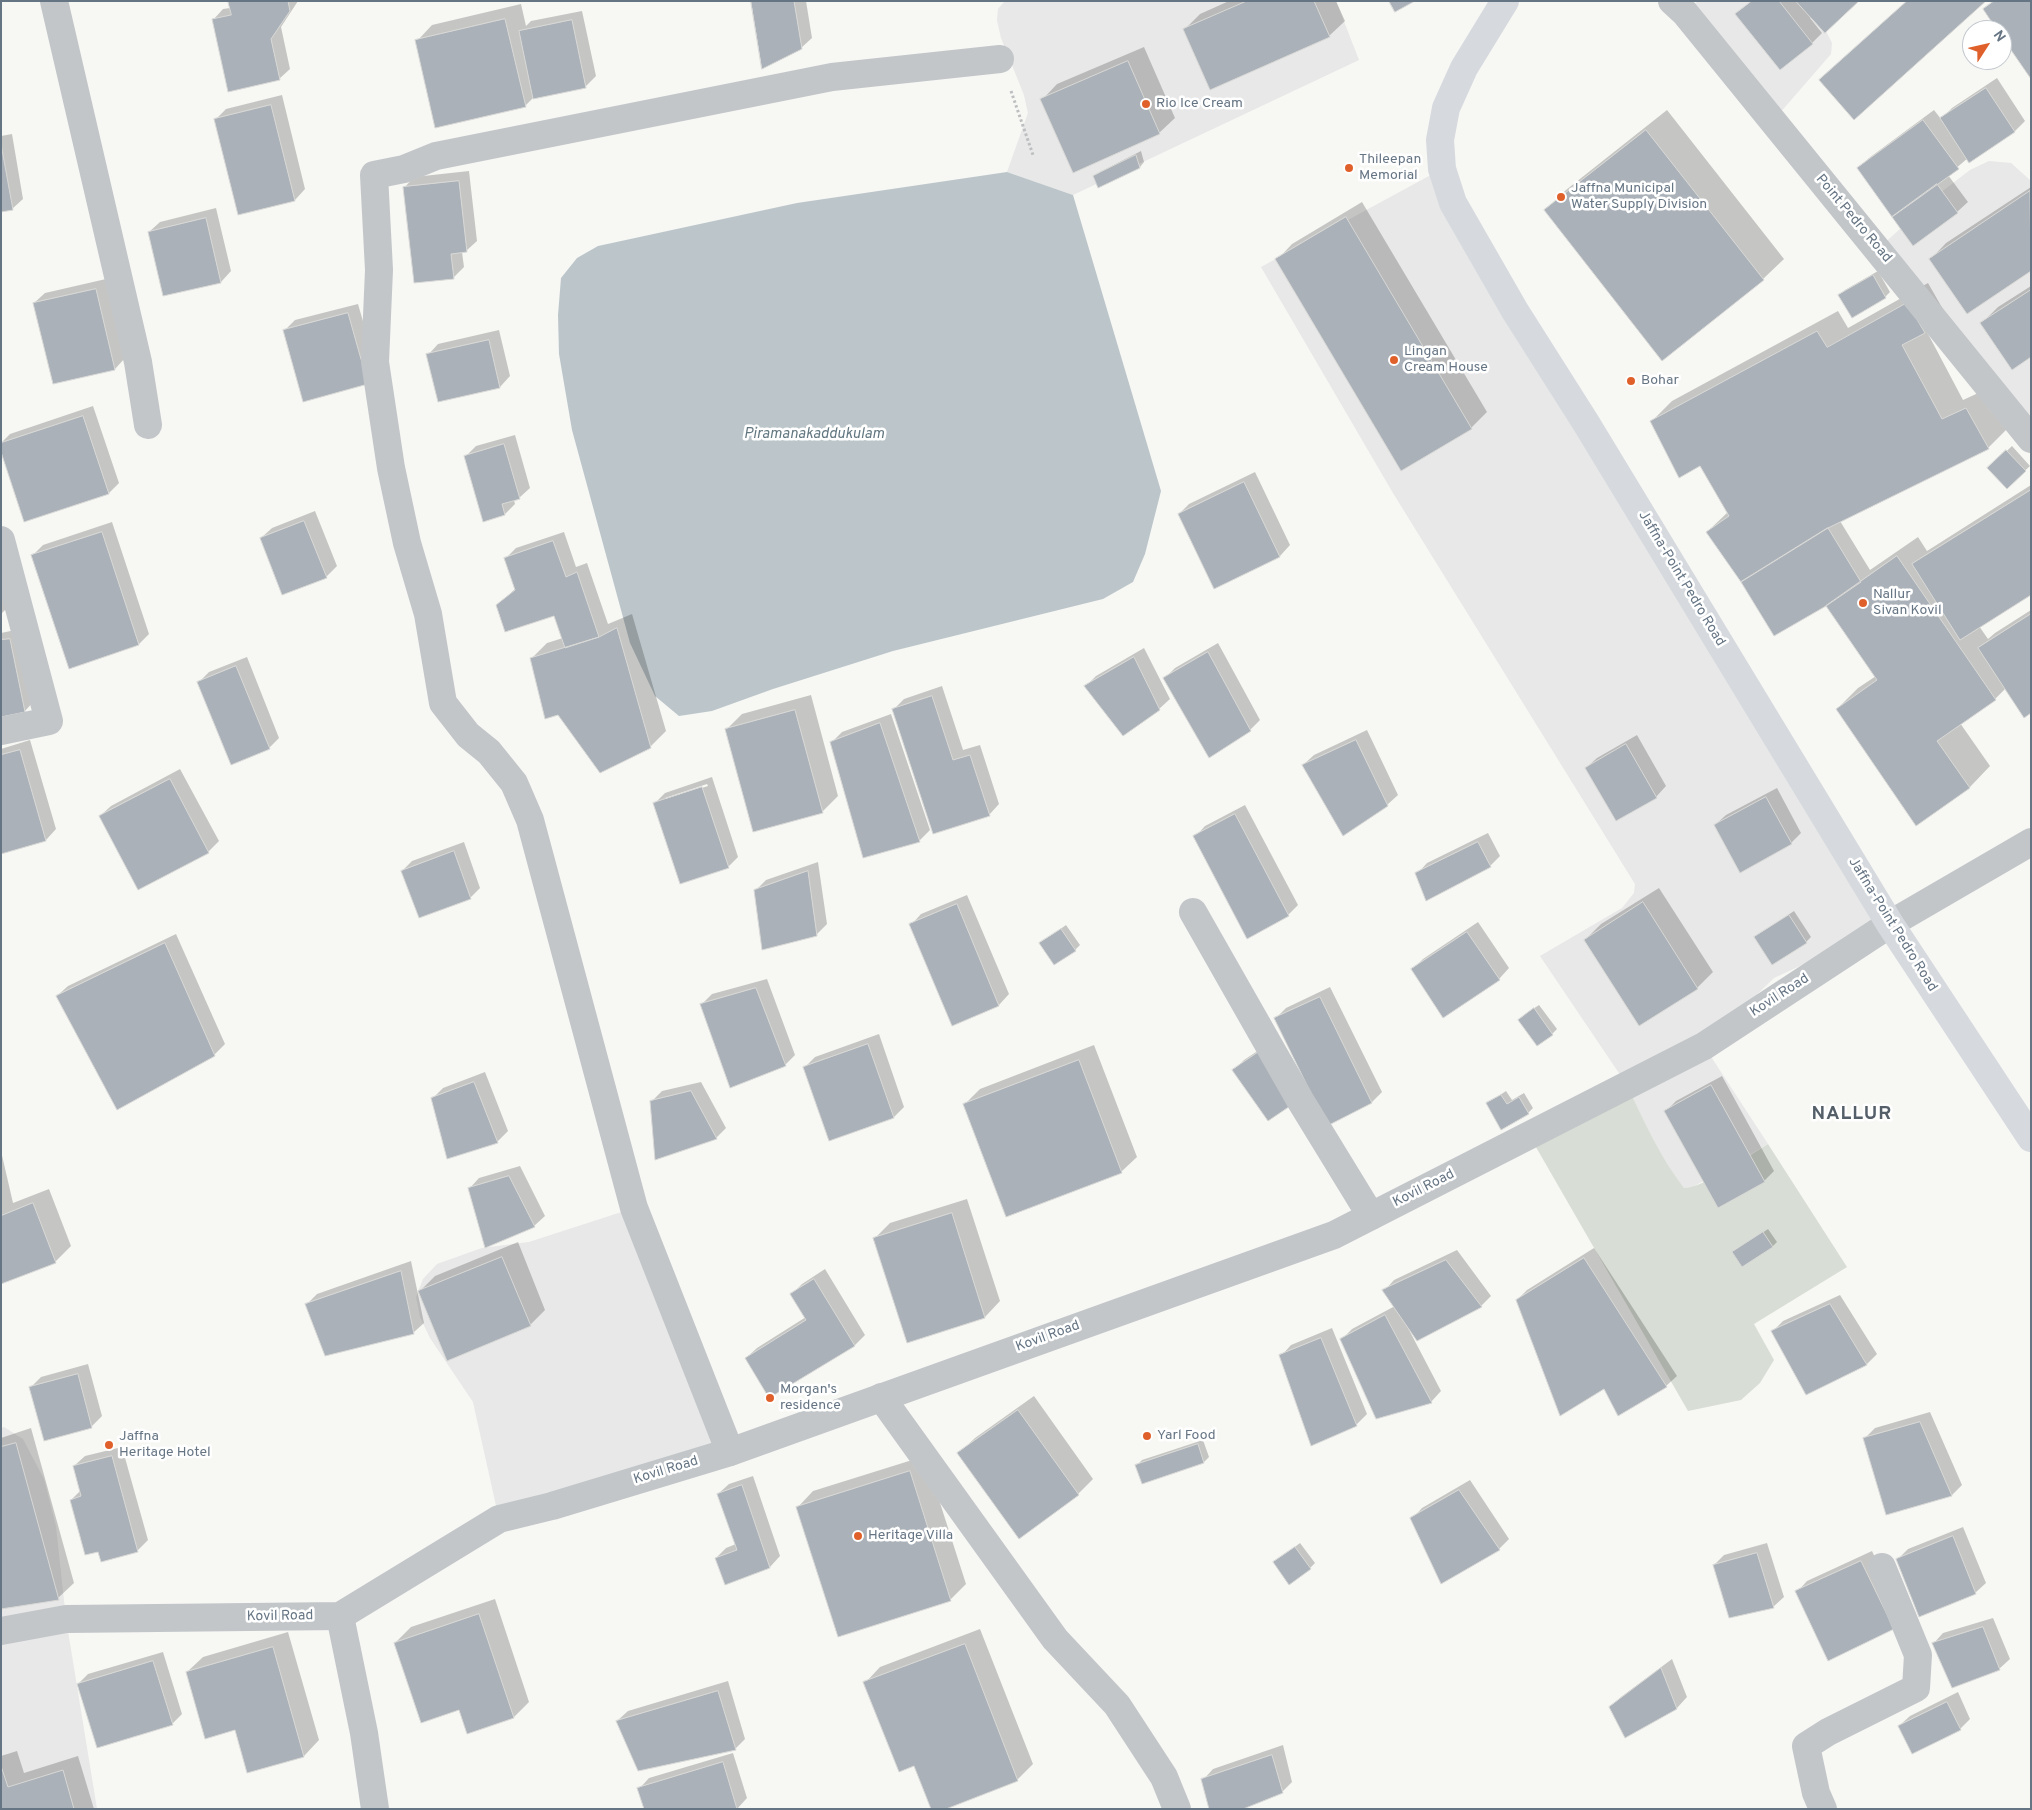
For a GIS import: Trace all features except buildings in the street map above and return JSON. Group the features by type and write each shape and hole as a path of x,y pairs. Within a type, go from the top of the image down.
{"main road":[{"name":"Jaffna-Point Pedro Road","path":"1505,1 1464,68 1446,108 1440,140 1442,169 1453,203 1515,311 1596,439 1890,924 2031,1138"}],"street":[{"path":"54,1 138,362 148,425"},
{"name":"Point Pedro Road","path":"1672,1 1685,13 2031,439"},
{"path":"730,1452 634,1208 530,820 514,783 489,752 468,734 443,704 428,614 407,543 391,468 375,362 379,270 374,175 404,169 436,156 832,77 1000,59"},
{"path":"1,540 48,721 1,731"},
{"name":"Kovil Road","path":"1,1630 66,1619 340,1616 498,1519 552,1506 730,1452 1334,1235 1704,1046 1890,924 2031,842"},
{"path":"1193,912 1300,1100 1371,1216"},
{"path":"881,1397 1055,1640 1117,1705 1164,1777 1177,1809"},
{"path":"1823,1809 1816,1793 1806,1746 1828,1732 1916,1688 1918,1655 1882,1567"},
{"path":"340,1616 364,1732 375,1809"}],"path":[{"path":"1000,59 1033,155"}],"shaded area":[{"name":"Rio Ice Cream","path":"1005,1 1336,1 1359,60 1073,195 1007,172 1028,113 1024,95 1001,38 997,20 998,9"},
{"path":"1698,1 1808,1 1819,17 1832,43 1831,54 1772,122 1685,13"},
{"path":"1989,161 2011,163 2031,181 2031,439 1878,249 1936,196 1970,170"},
{"path":"1442,169 1890,924 1774,978 1704,1046 1768,1144 1691,1188 1684,1188 1668,1168 1655,1146 1627,1085 1540,956 1622,908 1634,893 1635,884 1393,493 1261,267"},
{"path":"1627,1085 1659,1151 1684,1188 1702,1183 1768,1144 1847,1267 1754,1324 1774,1360 1760,1383 1741,1400 1688,1411 1529,1135"},
{"path":"634,1208 730,1452 499,1519 473,1402 430,1338 420,1317 416,1297 423,1279 437,1264 482,1248 529,1242"},
{"path":"4,1427 23,1439 44,1479 56,1526 66,1619 97,1809 1,1809 1,1428"}],"water":[{"name":"Piramanakaddukulam","path":"1007,172 1073,195 1161,491 1145,554 1133,582 1103,599 893,651 773,689 712,711 679,716 655,696 630,643 572,430 559,354 558,315 561,278 577,258 598,246 797,203"}],"place":[{"name":"Rio Ice Cream","path":"1146,104"},
{"name":"Thileepan Memorial","path":"1349,168"},
{"name":"Jaffna Municipal Water Supply Division","path":"1561,197"},
{"name":"Lingan Cream House","path":"1394,360"},
{"name":"Bohar","path":"1631,381"},
{"name":"Nallur Sivan Kovil","path":"1863,603"},
{"name":"Morgan's residence","path":"770,1398"},
{"name":"Yarl Food","path":"1147,1436"},
{"name":"Jaffna Heritage Hotel","path":"109,1445"},
{"name":"Heritage Villa","path":"858,1536"}],"district":[{"name":"NALLUR","path":"1852,1115"}]}
